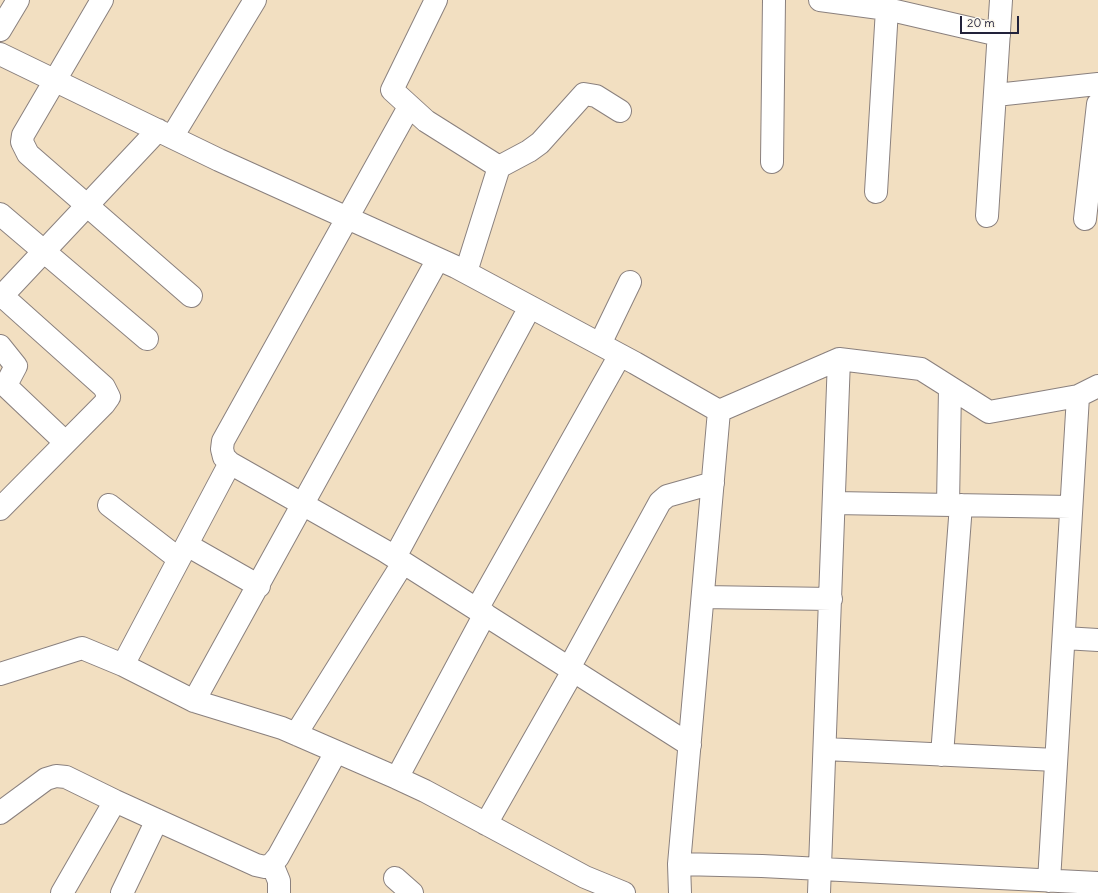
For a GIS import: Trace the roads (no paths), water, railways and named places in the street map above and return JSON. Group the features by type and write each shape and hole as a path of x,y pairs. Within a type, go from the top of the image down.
{"street":[{"path":"0,30 18,0"},
{"path":"102,0 23,135 22,142 28,154 191,296"},
{"path":"2,502 104,404 109,397 104,387 1,296 88,205 165,133 255,0"},
{"path":"436,0 392,90 408,107 426,121 499,167"},
{"path":"772,162 774,0"},
{"path":"820,0 887,9 999,35"},
{"path":"987,216 1001,0"},
{"path":"876,192 887,9"},
{"path":"0,54 165,133 466,272 600,344 719,411"},
{"path":"996,95 1098,84"},
{"path":"466,272 499,167 529,151 540,143 584,94 596,96 620,111"},
{"path":"1085,219 1098,104"},
{"path":"408,107 348,218 223,441 222,449 224,457 230,463 399,560 690,745"},
{"path":"0,214 147,339"},
{"path":"194,701 304,505 438,259"},
{"path":"600,344 630,282"},
{"path":"296,734 399,560 530,307"},
{"path":"0,346 16,366 7,383 7,387 65,442"},
{"path":"397,778 481,612 620,355"},
{"path":"719,411 839,359 921,369 989,412 1078,396 1098,386"},
{"path":"819,893 839,359"},
{"path":"942,755 955,505 950,388"},
{"path":"1049,881 1078,396"},
{"path":"680,893 679,864 719,411"},
{"path":"124,665 230,463"},
{"path":"486,824 571,670 660,502 667,496 713,483"},
{"path":"834,503 1071,507"},
{"path":"109,505 183,552 259,586"},
{"path":"703,597 831,598"},
{"path":"1064,638 1098,640"},
{"path":"0,674 82,648 124,665 194,701 296,734 397,778 425,791 585,878 624,893"},
{"path":"825,749 1056,760"},
{"path":"0,813 46,779 56,776 66,777 156,820 256,865 265,867 272,864 278,857 336,752"},
{"path":"62,893 115,801"},
{"path":"122,893 156,820"},
{"path":"272,864 279,881 279,893"},
{"path":"679,864 821,869 946,884 1049,881 1098,884"},
{"path":"395,878 412,893"}]}
